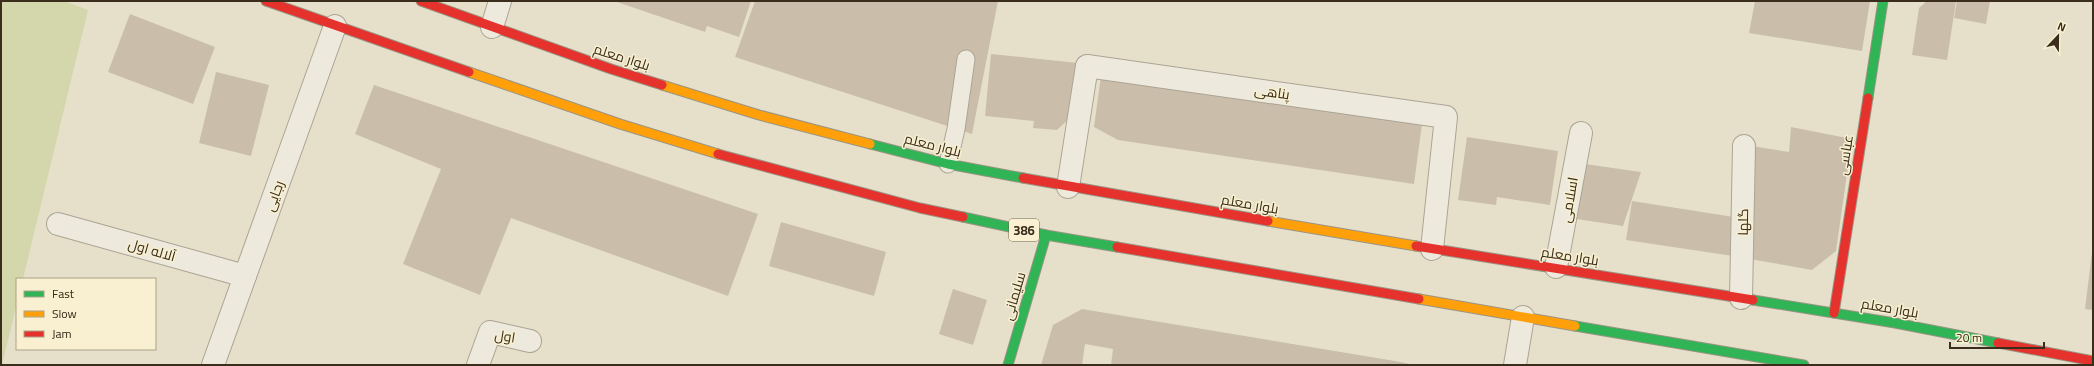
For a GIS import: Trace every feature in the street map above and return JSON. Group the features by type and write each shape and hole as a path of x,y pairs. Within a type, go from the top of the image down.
{"main road":[{"name":"386","path":"266,1 620,124 762,167 920,208 1046,234 1804,365"},
{"name":"بلوار معلم","path":"421,1 611,69 759,115 948,164 1068,187 1432,249 1556,267 1834,313 2093,361"},
{"name":"عباسی","path":"1834,313 1883,1"},
{"name":"سلیمانی","path":"1008,365 1046,234"}],"street":[{"path":"492,26 500,1"},
{"name":"رجایی","path":"213,365 335,26"},
{"name":"پناهی","path":"1068,187 1087,66 1446,117 1432,249"},
{"name":"اسلامی","path":"1556,267 1581,133"},
{"name":"گلها","path":"1741,298 1744,146"},
{"name":"آلاله اول","path":"58,224 245,276"},
{"path":"1516,365 1522,317"},
{"name":"اول","path":"478,365 490,332 530,341"}],"lane":[{"path":"948,164 956,129 966,59"}],"green space":[{"path":"1,1 64,1 88,10 23,278 16,278 16,307 2,365"}],"building":[{"path":"614,1 751,1 739,37 707,26 705,32"},
{"path":"755,1 998,1 972,134 735,57"},
{"path":"1755,1 1870,1 1862,51 1749,33"},
{"path":"1927,1 1956,1 1947,60 1912,55 1919,8"},
{"path":"1957,1 1990,1 1986,24 1954,18"},
{"path":"130,14 215,47 193,104 108,72"},
{"path":"991,54 1078,63 1072,116 1057,130 1033,128 1034,121 985,116"},
{"path":"216,72 269,85 251,156 199,143"},
{"path":"1101,76 1422,124 1414,184 1118,140 1094,127"},
{"path":"374,85 758,214 728,296 511,218 480,295 403,264 441,169 355,134"},
{"path":"1791,127 1852,139 1836,251 1812,270 1750,259 1752,146 1789,152"},
{"path":"1467,137 1558,151 1550,205 1497,197 1496,205 1458,200"},
{"path":"1578,163 1641,172 1623,226 1570,218"},
{"path":"1632,201 1734,217 1733,256 1626,240"},
{"path":"781,222 886,252 874,296 769,266"},
{"path":"2093,252 2093,310 2085,309"},
{"path":"953,289 987,300 973,345 939,334"},
{"path":"1082,309 1415,365 1111,365 1113,349 1085,344 1082,365 1041,365 1053,325"}],"traffic: fast":[{"path":"1868,98 1883,1"},
{"path":"870,144 948,164 1023,178"},
{"path":"963,217 1046,235 1117,247"},
{"path":"1008,365 1046,235"},
{"path":"1753,300 1895,323 1998,343"},
{"path":"1575,326 1804,365"}],"traffic: slow":[{"path":"469,72 620,124 718,154"},
{"path":"662,85 759,115 870,144"},
{"path":"1268,221 1416,246"},
{"path":"1419,299 1575,326"}],"traffic: jam":[{"path":"266,1 469,72"},
{"path":"421,1 611,69 662,85"},
{"path":"1834,313 1868,98"},
{"path":"718,154 920,208 963,217"},
{"path":"1023,178 1268,221"},
{"path":"1416,246 1753,300"},
{"path":"1117,247 1419,299"},
{"path":"1998,343 2093,361"}]}
